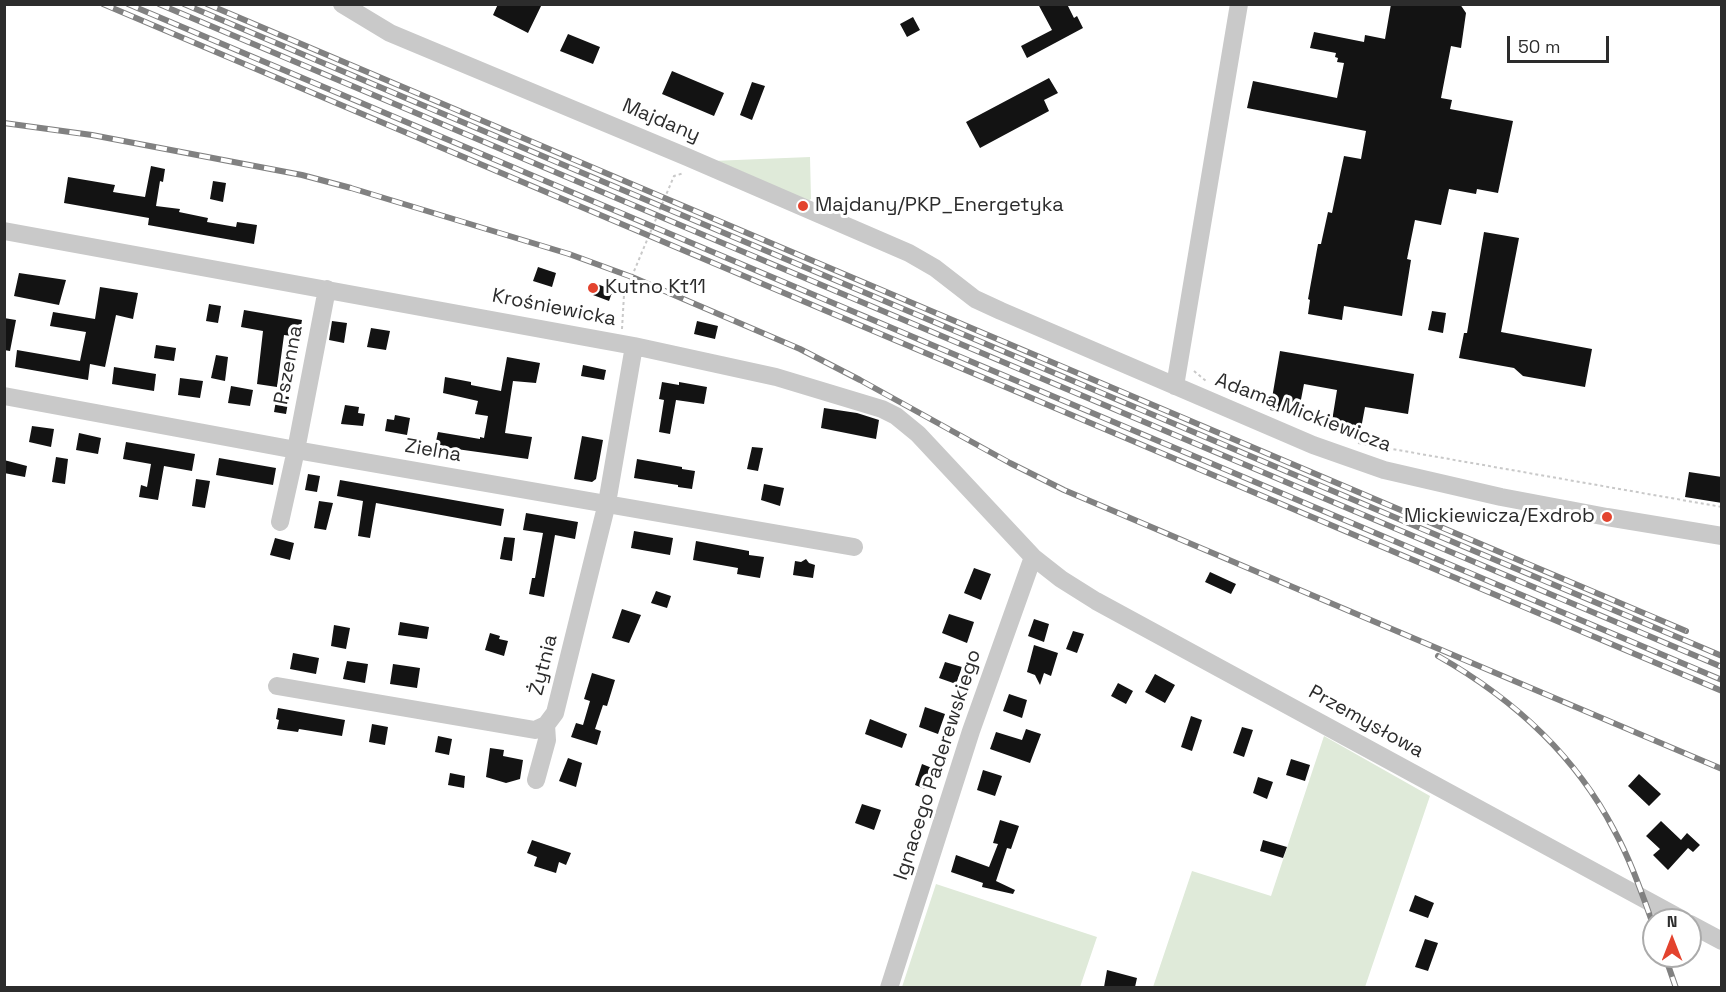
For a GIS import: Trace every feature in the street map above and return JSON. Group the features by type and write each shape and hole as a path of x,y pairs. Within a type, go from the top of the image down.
{"street":[{"name":"Majdany","path":"342,4 390,33 702,163 909,253 935,268 959,286"},
{"path":"1175,386 1239,4"},
{"name":"Krośniewicka","path":"4,231 627,345 776,377 830,392 889,412 918,434 1033,557"},
{"name":"Adama Mickiewicza","path":"959,286 975,298 1001,311 1313,445 1384,470 1501,497 1722,536"},
{"name":"Pszenna","path":"280,522 327,289"},
{"name":"Żytnia","path":"277,686 535,730 546,725 555,713 607,503 627,345"},
{"name":"Zielna","path":"4,396 296,450 854,547"},
{"name":"Przemysłowa","path":"1033,557 1061,579 1096,601 1661,908"},
{"name":"Ignacego Paderewskiego","path":"889,987 971,731 1033,557"},
{"path":"536,780 547,740 546,725"},
{"path":"1702,930 1722,941"}],"path":[{"path":"627,345 624,295 674,176 692,171 702,163"},
{"path":"1180,360 1209,383"},
{"path":"1356,443 1722,507"}],"green space":[{"path":"810,157 811,199 808,201 712,161"},
{"path":"1324,736 1430,796 1365,987 1153,987 1192,871 1271,896"},
{"path":"936,884 1097,937 1080,987 902,987"}],"building":[{"path":"498,4 542,4 528,33 493,15"},
{"path":"1038,4 1067,4 1074,18 1077,16 1083,28 1027,58 1021,46 1052,30"},
{"path":"1391,4 1460,4 1466,13 1461,48 1451,46 1441,98 1452,100 1450,109 1513,121 1498,193 1477,189 1476,194 1449,189 1441,225 1415,220 1407,259 1411,260 1402,316 1344,306 1342,320 1308,314 1310,300 1308,299 1318,244 1321,244 1328,212 1332,213 1344,156 1361,159 1366,131 1247,108 1253,81 1337,98 1344,63 1337,62 1336,53 1310,48 1314,32 1364,42 1365,35 1385,39"},
{"path":"913,17 920,30 907,37 900,24"},
{"path":"568,34 600,47 593,64 560,51"},
{"path":"672,71 724,93 714,116 662,94"},
{"path":"1049,78 1058,93 1044,100 1049,111 980,148 966,122"},
{"path":"752,82 765,86 752,120 740,115"},
{"path":"151,166 165,169 163,182 160,181 156,206 180,209 179,212 208,218 207,222 236,227 237,222 257,225 254,244 148,225 149,218 64,203 68,177 115,185 113,192 145,197"},
{"path":"213,181 226,183 223,202 210,199"},
{"path":"1484,232 1519,238 1501,332 1592,349 1585,387 1523,376 1514,368 1459,358 1464,333 1467,333"},
{"path":"538,267 556,273 552,287 533,281"},
{"path":"19,273 66,280 59,305 14,296"},
{"path":"597,284 613,290 609,301 593,295"},
{"path":"100,287 138,293 133,319 116,315 105,367 90,364 88,380 15,367 17,350 80,361 86,332 50,326 53,312 95,319"},
{"path":"209,304 221,306 218,323 206,321"},
{"path":"244,310 302,320 299,337 284,335 277,387 257,384 263,331 241,327"},
{"path":"1432,311 1446,313 1443,333 1428,330"},
{"path":"4,318 16,320 10,351 4,350"},
{"path":"332,321 347,323 344,343 329,340"},
{"path":"697,321 718,326 715,339 694,334"},
{"path":"371,328 390,331 386,350 367,347"},
{"path":"156,345 176,348 174,361 154,358"},
{"path":"1280,351 1414,374 1408,414 1365,407 1359,439 1346,437 1349,424 1332,421 1337,390 1304,384 1298,415 1270,410"},
{"path":"216,355 228,357 225,381 211,378"},
{"path":"507,357 540,363 536,383 513,381 505,433 532,437 528,459 435,446 438,432 484,438 488,416 475,414 478,401 443,393 445,377 501,391"},
{"path":"583,365 606,370 604,380 581,376"},
{"path":"114,367 156,374 154,391 112,384"},
{"path":"180,378 203,381 200,398 178,395"},
{"path":"662,382 679,385 679,382 707,387 704,404 676,400 670,434 659,432 664,400 659,399"},
{"path":"231,386 253,390 250,406 228,403"},
{"path":"277,395 289,397 286,414 274,412"},
{"path":"345,405 359,407 358,413 365,414 363,426 341,424"},
{"path":"824,408 857,413 879,420 876,439 821,428"},
{"path":"395,415 410,418 407,435 385,431 387,419 394,420"},
{"path":"32,426 54,429 51,447 29,442"},
{"path":"79,433 101,438 98,454 76,450"},
{"path":"582,436 603,440 596,479 592,482 574,479"},
{"path":"126,442 195,454 192,471 164,466 158,500 139,497 141,485 147,487 151,464 123,459"},
{"path":"752,447 763,448 758,471 747,469"},
{"path":"56,457 68,459 65,484 52,482"},
{"path":"219,458 276,468 273,485 216,475"},
{"path":"637,459 695,471 692,489 634,478"},
{"path":"4,460 27,466 25,477 4,473"},
{"path":"1689,472 1722,477 1722,503 1685,497"},
{"path":"308,474 320,476 317,492 305,490"},
{"path":"196,479 210,481 205,508 192,506"},
{"path":"340,480 504,509 501,526 376,503 370,538 358,536 363,501 337,496"},
{"path":"764,484 784,488 780,506 761,500"},
{"path":"319,501 333,503 326,530 314,528"},
{"path":"526,513 578,522 575,539 555,535 544,597 529,594 532,578 535,578 543,533 523,530"},
{"path":"634,531 673,538 670,555 631,548"},
{"path":"504,537 515,538 512,561 500,559"},
{"path":"275,538 294,543 290,560 270,555"},
{"path":"696,541 749,551 749,555 764,557 760,578 737,574 738,568 693,560"},
{"path":"806,559 815,565 813,578 793,575 795,561 801,562"},
{"path":"974,568 991,574 981,600 964,593"},
{"path":"1210,572 1236,584 1231,594 1205,582"},
{"path":"656,591 671,596 667,608 651,603"},
{"path":"622,609 641,615 629,643 612,638"},
{"path":"949,614 974,622 967,643 942,633"},
{"path":"1034,619 1049,624 1044,642 1028,636"},
{"path":"400,622 429,627 427,639 398,635"},
{"path":"334,625 350,628 346,649 331,646"},
{"path":"1073,631 1084,634 1077,653 1066,649"},
{"path":"490,633 500,636 499,639 508,641 504,656 485,650"},
{"path":"1034,645 1058,653 1051,676 1044,673 1040,685 1035,675 1027,672"},
{"path":"293,653 319,658 316,674 290,669"},
{"path":"347,661 368,664 365,683 343,679"},
{"path":"945,662 962,667 956,684 939,678"},
{"path":"393,664 420,668 417,688 390,684"},
{"path":"592,673 615,680 607,706 603,705 595,729 601,731 597,745 571,737 576,723 583,725 590,701 584,699"},
{"path":"1155,674 1175,685 1165,703 1145,692"},
{"path":"1118,683 1133,691 1126,704 1111,696"},
{"path":"1009,694 1027,700 1022,718 1003,711"},
{"path":"925,707 945,714 938,734 919,727"},
{"path":"278,708 345,720 342,736 299,729 298,732 277,729"},
{"path":"1191,716 1202,720 1192,751 1181,747"},
{"path":"870,719 907,734 902,748 865,734"},
{"path":"372,724 388,727 385,745 369,742"},
{"path":"1242,727 1253,730 1244,757 1233,753"},
{"path":"1026,729 1041,734 1030,763 990,749 996,732 1022,740"},
{"path":"438,736 452,739 449,755 435,752"},
{"path":"490,748 504,750 503,756 523,760 520,779 506,783 486,777"},
{"path":"568,758 582,763 576,787 559,781"},
{"path":"1291,759 1310,765 1305,781 1286,775"},
{"path":"922,764 937,770 931,787 927,785 925,789 915,785"},
{"path":"983,770 1002,776 995,796 977,790"},
{"path":"450,773 465,776 464,788 448,785"},
{"path":"1639,774 1661,794 1649,806 1628,786"},
{"path":"1258,777 1273,782 1267,799 1253,793"},
{"path":"862,804 881,810 874,830 855,823"},
{"path":"1000,820 1019,826 1011,849 1007,848 996,881 1015,890 1013,894 982,887 983,883 951,872 956,855 989,867 998,844 993,843"},
{"path":"1661,821 1681,840 1687,833 1700,845 1693,852 1688,848 1668,870 1653,855 1660,849 1646,836"},
{"path":"532,840 571,853 566,865 559,862 556,873 534,866 537,857 527,853"},
{"path":"1263,840 1287,847 1283,858 1260,851"},
{"path":"1415,895 1434,903 1428,918 1409,911"},
{"path":"1425,939 1438,943 1428,971 1415,967"},
{"path":"1107,970 1137,978 1135,987 1104,987"}],"railway":[{"path":"103,4 1722,691"},
{"path":"128,4 1722,680"},
{"path":"159,4 1722,667"},
{"path":"184,4 1722,656"},
{"path":"207,4 1686,631"},
{"path":"4,123 92,135 302,175 569,254 632,277 800,349 1064,490 1722,769"},
{"path":"1438,656 1465,672 1516,709 1539,730 1580,776 1598,802 1620,842 1647,908"},
{"path":"1669,968 1676,988"}],"place":[{"name":"Majdany/PKP_Energetyka","path":"803,206"},
{"name":"Kutno Kt11","path":"593,288"},
{"name":"Mickiewicza/Exdrob","path":"1607,517"}]}
